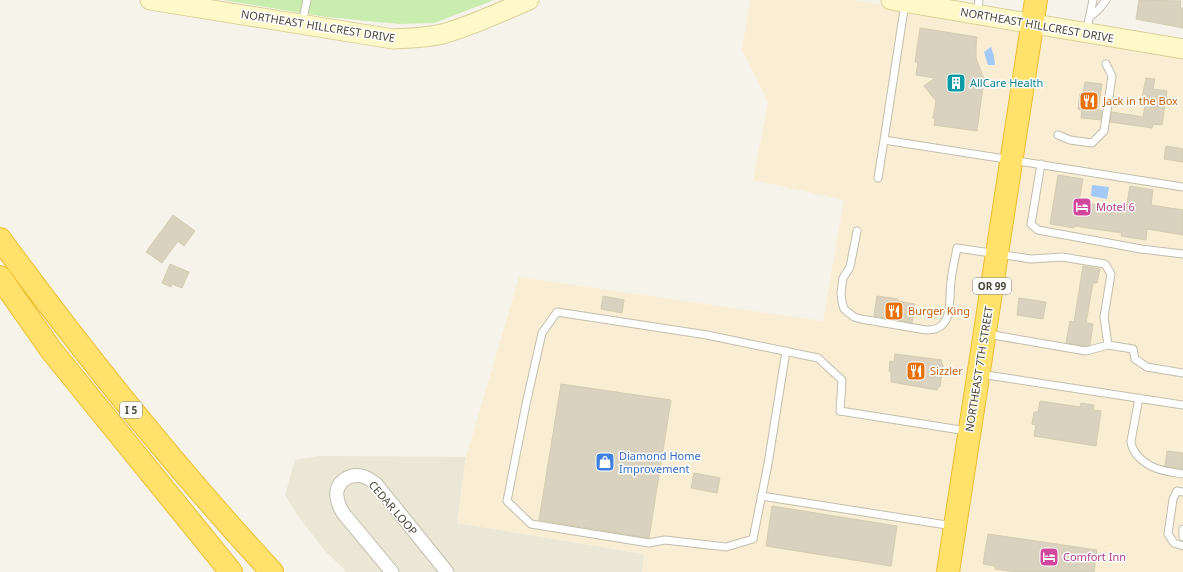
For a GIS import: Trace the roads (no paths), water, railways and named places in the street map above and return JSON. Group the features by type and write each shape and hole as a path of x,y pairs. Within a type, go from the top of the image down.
{"highway":[{"name":"NORTHEAST 7TH STREET","path":"948,572 1036,0"},
{"name":"I 5","path":"0,239 39,292 142,423 232,529 272,572"},
{"name":"I 5","path":"0,277 51,350 231,572"}],"street":[{"name":"NORTHEAST HILLCREST DRIVE","path":"150,0 393,39 426,37 442,34 462,28 529,0"},
{"name":"NORTHEAST HILLCREST DRIVE","path":"898,1 978,7 1032,24 1087,25 1183,49"},
{"name":"CEDAR LOOP","path":"392,572 338,506 336,490 340,483 346,478 354,475 363,476 376,484 447,572"}],"lane":[{"path":"301,24 307,0"},
{"path":"1087,25 1093,0"},
{"path":"1087,25 1106,0"},
{"path":"878,178 884,140 898,1"},
{"path":"1058,135 1070,140 1092,143 1104,131 1112,76 1106,64"},
{"path":"884,140 1183,187"},
{"path":"1041,164 1031,224 1038,230 1140,249 1183,254"},
{"path":"858,231 850,267 843,278 841,293 844,309 848,313 861,319 926,330 935,330 942,325 949,305 950,283 956,248 1031,259 1062,257 1105,264 1111,274 1104,317 1108,345"},
{"path":"786,351 762,496 753,539 726,547 665,540 649,543 531,524 507,500 542,333 557,312 707,335 786,351 818,358 842,380 840,410 969,432"},
{"path":"984,333 1086,351 1108,345 1133,348 1135,358 1146,367 1183,373"},
{"path":"978,373 1183,405"},
{"path":"1139,398 1131,444 1136,454 1142,461 1155,469 1183,474"},
{"path":"1183,492 1177,492 1173,499 1168,534 1174,543 1183,546"},
{"path":"762,496 955,526"},
{"path":"1183,529 1183,537"}],"water":[{"path":"991,47 995,65 988,65 984,52"},
{"path":"1092,185 1109,187 1107,199 1091,196"}],"place":[{"name":"AllCare Health","path":"956,83"},
{"name":"Jack in the Box","path":"1089,101"},
{"name":"Motel 6","path":"1082,207"},
{"name":"Burger King","path":"894,311"},
{"name":"Sizzler","path":"916,371"},
{"name":"Diamond Home Improvement","path":"605,462"},
{"name":"Comfort Inn","path":"1049,557"}]}
